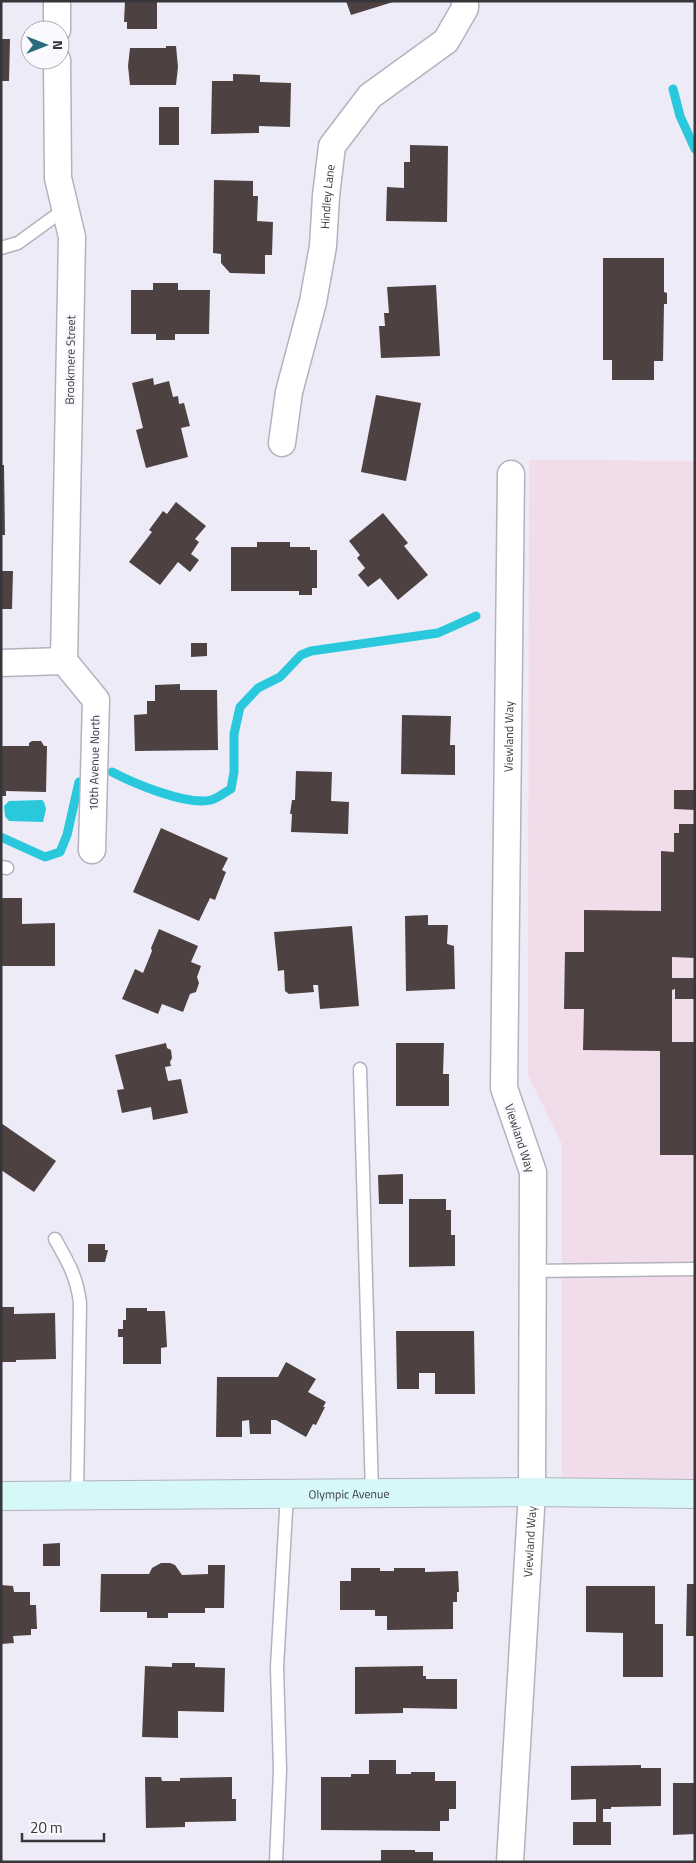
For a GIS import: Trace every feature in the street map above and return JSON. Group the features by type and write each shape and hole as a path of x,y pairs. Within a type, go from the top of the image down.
{"street":[{"path":"57,1 57,20"},
{"name":"Hindley Lane","path":"282,443 289,392 313,302 323,246 332,146 370,96 446,41 465,8 465,1"},
{"name":"Brookmere Street","path":"57,70 58,178 72,238 64,661"},
{"name":"Viewland Way","path":"510,1862 532,1492 533,1172 504,1088 511,474"},
{"path":"1,663 64,661"},
{"name":"10th Avenue North","path":"64,661 96,700 92,850"},
{"name":"Olympic Avenue","path":"1,1496 532,1492 695,1494"}],"lane":[{"path":"1,248 18,243 65,209"},
{"path":"360,1069 372,1493"},
{"path":"55,1239 78,1285 80,1303 77,1496"},
{"path":"532,1271 695,1269"},
{"path":"276,1862 280,1770 277,1667 287,1494"}],"shaded area":[{"path":"529,460 695,461 695,1480 562,1481 562,1144 528,1075"}],"water":[{"path":"42,800 46,809 43,822 9,821 5,816 4,806 9,801"}],"building":[{"path":"125,1 157,1 157,29 127,29 127,22 124,22"},
{"path":"346,1 393,1 393,2 351,15"},
{"path":"1,39 10,39 9,81 1,81"},
{"path":"166,46 176,46 178,67 176,85 130,85 128,66 130,48 166,48"},
{"path":"233,74 260,75 260,82 291,83 290,127 259,126 259,133 211,134 212,81 233,81"},
{"path":"159,107 179,107 179,145 159,145"},
{"path":"410,145 448,146 447,222 386,221 387,187 404,188 404,162 410,162"},
{"path":"214,180 253,181 253,196 258,196 257,221 273,222 272,255 265,255 265,274 230,273 221,263 221,254 213,253"},
{"path":"603,258 664,258 664,292 667,293 667,304 664,304 663,361 654,361 654,380 612,380 612,360 603,360"},
{"path":"153,283 178,283 178,290 210,290 209,334 175,334 175,340 156,340 156,334 131,334 131,290 153,290"},
{"path":"436,285 440,356 381,358 379,326 385,326 384,313 389,313 387,287"},
{"path":"153,378 154,385 169,381 173,397 178,396 179,404 184,403 190,426 181,428 188,457 146,468 136,430 143,428 132,383"},
{"path":"376,395 421,403 406,481 361,472"},
{"path":"1,465 4,465 5,535 1,535"},
{"path":"176,502 206,526 195,539 199,542 191,554 199,560 190,572 178,562 160,585 129,562 152,532 149,530 163,511 167,514"},
{"path":"383,513 408,543 404,546 428,575 398,600 380,578 368,587 358,575 365,568 357,558 360,555 349,541"},
{"path":"257,542 290,542 290,547 310,547 310,550 317,550 317,588 312,588 312,595 299,595 299,591 231,591 231,547 257,547"},
{"path":"1,571 13,571 12,609 1,609"},
{"path":"191,643 207,643 207,656 191,657"},
{"path":"180,684 180,690 217,690 218,750 135,751 134,715 147,714 147,701 155,701 155,685"},
{"path":"402,715 451,716 450,745 455,745 455,775 401,774"},
{"path":"41,741 44,746 47,746 46,792 6,791 6,796 1,796 1,746 29,746 29,743"},
{"path":"296,771 332,772 331,801 349,802 348,834 291,832 292,814 290,814 292,800 295,800"},
{"path":"674,790 695,790 695,810 674,809"},
{"path":"679,824 695,824 695,958 672,957 672,978 695,978 695,999 675,999 675,989 672,990 672,1042 695,1042 695,1155 660,1155 660,1051 583,1050 584,1009 564,1009 565,952 584,952 584,910 661,911 661,851 674,852 674,833 679,833"},
{"path":"161,828 228,858 222,870 226,872 215,900 210,898 199,921 133,892"},
{"path":"1,898 22,898 22,924 55,923 55,966 1,966"},
{"path":"428,915 428,925 448,925 447,944 454,946 455,989 406,991 405,916"},
{"path":"352,926 359,1006 320,1009 318,985 313,985 314,992 289,994 285,991 284,970 278,971 274,932"},
{"path":"159,929 198,946 191,962 201,966 197,977 199,983 196,992 190,994 183,1012 162,1004 158,1014 122,999 135,969 143,973"},
{"path":"166,1043 167,1048 171,1050 172,1058 171,1066 165,1067 168,1081 181,1079 188,1113 153,1120 151,1107 122,1113 117,1090 124,1089 115,1055"},
{"path":"396,1043 444,1043 443,1074 449,1074 449,1106 396,1106"},
{"path":"1,1123 56,1161 34,1192 1,1170"},
{"path":"403,1174 403,1204 379,1204 378,1175"},
{"path":"409,1199 446,1199 446,1210 451,1210 451,1235 455,1235 455,1266 409,1267"},
{"path":"88,1244 105,1244 105,1250 108,1250 105,1262 88,1262"},
{"path":"1,1307 14,1307 14,1314 55,1313 56,1359 1,1362"},
{"path":"126,1308 147,1308 147,1311 165,1311 167,1347 161,1348 161,1364 123,1364 123,1337 118,1337 118,1329 123,1329 123,1320 126,1320"},
{"path":"396,1331 474,1331 475,1394 435,1394 435,1373 419,1373 419,1389 397,1389"},
{"path":"286,1362 316,1379 308,1392 326,1402 316,1425 313,1424 306,1437 276,1420 271,1420 271,1434 250,1434 249,1420 242,1421 242,1437 216,1437 217,1377 278,1377"},
{"path":"60,1543 60,1566 43,1566 43,1544"},
{"path":"161,1563 175,1565 182,1575 208,1574 208,1565 225,1565 224,1608 205,1608 205,1613 168,1613 168,1618 147,1618 147,1612 100,1612 101,1574 149,1574 152,1568"},
{"path":"351,1568 380,1568 380,1571 394,1571 394,1568 425,1568 425,1572 458,1571 459,1592 457,1592 457,1602 453,1602 453,1629 387,1630 387,1616 375,1616 375,1610 340,1610 340,1581 351,1581"},
{"path":"687,1584 695,1584 695,1636 686,1636"},
{"path":"1,1585 13,1586 14,1592 30,1592 30,1605 36,1605 37,1629 31,1629 31,1635 13,1636 14,1643 1,1644"},
{"path":"586,1586 655,1586 655,1624 663,1624 663,1677 623,1677 623,1633 586,1632"},
{"path":"172,1663 195,1663 195,1667 225,1668 224,1712 178,1711 178,1738 142,1737 145,1666 172,1667"},
{"path":"423,1666 423,1676 426,1676 426,1679 457,1679 457,1709 403,1708 403,1713 355,1714 355,1667"},
{"path":"369,1760 396,1760 396,1774 435,1772 435,1781 456,1781 456,1809 449,1809 449,1821 440,1821 440,1831 321,1830 321,1777 351,1777 351,1774 369,1774"},
{"path":"641,1765 641,1768 661,1768 661,1806 611,1807 611,1809 603,1809 603,1822 611,1822 611,1845 573,1845 573,1822 596,1822 596,1799 571,1800 571,1766"},
{"path":"145,1777 161,1777 162,1781 180,1781 180,1778 232,1777 232,1799 236,1799 236,1821 185,1822 185,1827 146,1828"},
{"path":"673,1783 695,1783 695,1834 673,1835"},
{"path":"381,1850 433,1852 433,1862 381,1862"}],"waterway":[{"path":"673,89 680,116 695,149"},
{"path":"112,772 133,782 175,797 201,801 214,799 231,789 234,772 234,734 240,707 258,688 280,677 301,655 311,651 438,633 476,616"},
{"path":"1,837 45,857 60,852 67,835 79,782"}]}
